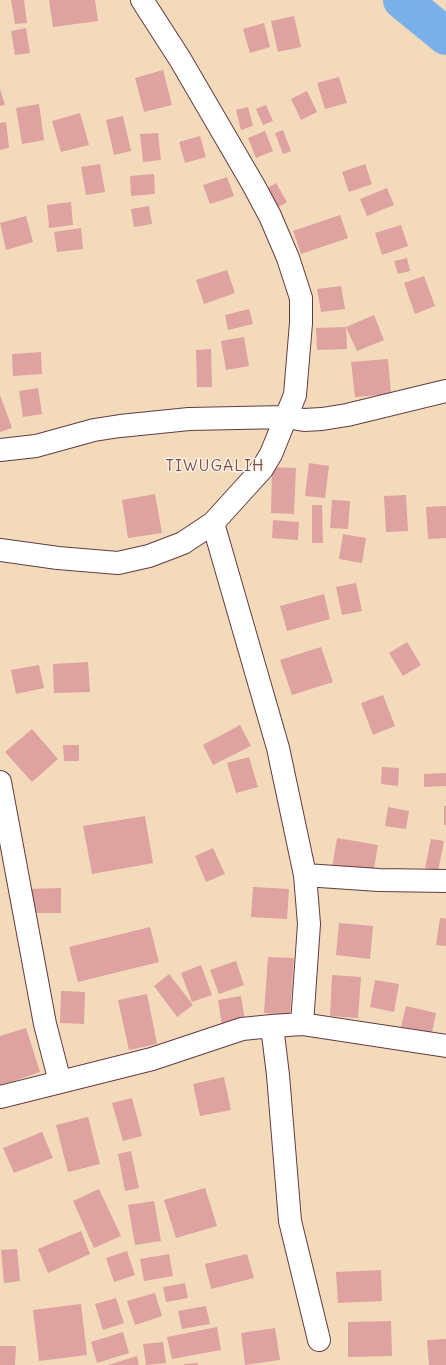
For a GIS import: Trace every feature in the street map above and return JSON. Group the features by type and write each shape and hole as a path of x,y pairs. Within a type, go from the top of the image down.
{"street":[{"path":"0,550 58,558 118,563 165,551 189,540 213,523 262,469 271,454 295,395 301,323 301,298 288,258 270,216 254,186 215,122 180,59 142,0"},
{"path":"0,450 36,446 94,430 120,426 189,420 286,417 304,420 347,415 446,391"},
{"path":"213,523 278,748 305,875 309,924 308,956 302,1024"},
{"path":"0,782 45,1024 60,1082"},
{"path":"305,875 379,880 446,881"},
{"path":"0,1097 152,1059 242,1029 302,1024 446,1046"},
{"path":"272,1026 278,1075 290,1221 319,1340"}],"building":[{"path":"11,0 24,0 27,23 15,24"},
{"path":"49,0 95,0 98,21 53,27"},
{"path":"294,16 301,47 278,52 271,21"},
{"path":"264,23 270,47 250,53 243,29"},
{"path":"26,28 30,53 15,55 11,31"},
{"path":"163,70 172,105 144,112 135,78"},
{"path":"339,77 347,103 325,109 317,83"},
{"path":"0,89 5,105 0,106"},
{"path":"307,91 317,112 301,120 291,99"},
{"path":"39,104 44,140 22,144 16,108"},
{"path":"266,105 273,121 263,125 256,109"},
{"path":"248,107 253,126 241,130 236,110"},
{"path":"80,113 89,145 61,152 52,121"},
{"path":"123,116 131,151 114,155 106,120"},
{"path":"6,122 9,148 0,150 0,123"},
{"path":"283,130 291,151 283,154 275,133"},
{"path":"265,131 273,151 256,158 248,138"},
{"path":"158,133 161,160 143,162 140,134"},
{"path":"200,136 206,157 185,163 179,142"},
{"path":"100,164 105,192 86,195 81,167"},
{"path":"365,164 372,184 349,192 342,172"},
{"path":"154,174 155,194 131,196 130,176"},
{"path":"227,177 234,196 210,204 203,185"},
{"path":"276,183 287,202 272,211 261,192"},
{"path":"387,188 394,205 367,216 360,199"},
{"path":"71,202 73,225 49,228 47,205"},
{"path":"149,206 152,224 134,227 131,209"},
{"path":"340,215 348,238 301,254 293,231"},
{"path":"26,216 33,242 6,250 0,223"},
{"path":"401,225 408,246 382,255 375,233"},
{"path":"81,228 83,249 57,252 54,232"},
{"path":"407,258 410,271 398,274 394,261"},
{"path":"227,270 235,293 204,304 196,280"},
{"path":"424,276 435,306 415,314 404,283"},
{"path":"341,286 345,309 321,312 317,289"},
{"path":"249,309 253,324 228,330 225,315"},
{"path":"374,315 384,340 357,351 346,327"},
{"path":"346,327 347,349 317,350 316,328"},
{"path":"244,337 249,366 226,370 221,341"},
{"path":"211,349 212,387 197,387 196,350"},
{"path":"41,352 42,374 13,376 12,354"},
{"path":"388,359 391,394 355,397 351,362"},
{"path":"38,388 42,414 23,417 19,391"},
{"path":"0,395 12,428 0,432"},
{"path":"309,463 329,466 325,498 305,496"},
{"path":"272,467 296,468 294,514 271,513"},
{"path":"155,494 162,533 128,538 122,500"},
{"path":"406,495 408,531 386,532 384,496"},
{"path":"332,500 350,501 348,529 330,528"},
{"path":"312,505 322,505 323,543 312,543"},
{"path":"446,506 446,538 428,539 426,507"},
{"path":"273,520 299,522 298,540 272,538"},
{"path":"343,534 366,538 362,563 339,559"},
{"path":"356,583 362,611 342,615 336,587"},
{"path":"324,594 330,619 287,631 280,606"},
{"path":"407,642 421,665 403,676 389,653"},
{"path":"321,647 333,682 292,695 280,660"},
{"path":"88,662 90,692 54,693 53,664"},
{"path":"39,665 44,688 16,694 11,670"},
{"path":"383,695 395,726 373,735 361,703"},
{"path":"240,725 251,746 213,765 203,745"},
{"path":"32,729 58,759 32,782 5,752"},
{"path":"63,745 79,745 79,761 64,761"},
{"path":"249,757 258,787 236,793 227,763"},
{"path":"382,767 399,768 398,786 381,784"},
{"path":"446,773 446,786 424,787 424,774"},
{"path":"444,806 446,806 446,825 444,825"},
{"path":"388,807 409,811 406,829 385,826"},
{"path":"145,816 153,863 92,874 83,826"},
{"path":"337,838 378,845 373,874 332,868"},
{"path":"431,839 444,841 438,871 425,868"},
{"path":"213,848 225,874 206,882 195,856"},
{"path":"253,887 289,889 287,919 251,917"},
{"path":"61,888 61,913 27,913 27,889"},
{"path":"440,918 446,919 446,946 436,945"},
{"path":"339,923 373,926 370,959 336,955"},
{"path":"150,927 159,962 78,982 69,947"},
{"path":"268,957 294,958 290,1015 264,1013"},
{"path":"236,961 244,985 219,994 210,970"},
{"path":"201,965 212,995 192,1002 181,973"},
{"path":"169,974 193,1005 177,1017 154,986"},
{"path":"332,975 361,977 358,1018 330,1016"},
{"path":"375,980 399,984 394,1012 370,1007"},
{"path":"61,991 85,992 84,1024 60,1023"},
{"path":"147,994 157,1044 129,1050 118,1000"},
{"path":"241,996 245,1021 222,1025 218,1000"},
{"path":"406,1006 436,1013 430,1042 399,1035"},
{"path":"26,1028 40,1072 0,1086 0,1036"},
{"path":"224,1077 231,1110 200,1116 193,1084"},
{"path":"132,1098 142,1136 123,1141 112,1103"},
{"path":"88,1117 100,1164 68,1172 56,1125"},
{"path":"42,1132 53,1158 14,1173 3,1148"},
{"path":"131,1151 139,1188 125,1191 118,1154"},
{"path":"205,1188 217,1226 176,1238 164,1200"},
{"path":"99,1189 121,1236 94,1248 73,1201"},
{"path":"154,1201 161,1241 135,1245 128,1205"},
{"path":"81,1231 90,1254 48,1273 38,1249"},
{"path":"17,1249 20,1281 4,1283 1,1250"},
{"path":"127,1251 135,1275 114,1282 106,1258"},
{"path":"169,1254 173,1276 144,1281 140,1259"},
{"path":"247,1254 254,1278 211,1289 205,1264"},
{"path":"381,1270 382,1301 338,1303 336,1272"},
{"path":"185,1283 188,1298 166,1302 163,1287"},
{"path":"155,1293 162,1316 135,1325 127,1301"},
{"path":"116,1298 124,1323 103,1330 95,1304"},
{"path":"81,1304 87,1355 39,1361 33,1310"},
{"path":"206,1306 210,1324 182,1329 178,1311"},
{"path":"391,1321 392,1356 348,1357 348,1322"},
{"path":"217,1327 221,1350 172,1359 167,1337"},
{"path":"275,1328 280,1360 245,1365 241,1333"},
{"path":"123,1332 129,1353 97,1363 91,1342"},
{"path":"446,1339 446,1365 429,1365 427,1340"},
{"path":"163,1342 166,1363 146,1365 143,1344"},
{"path":"0,1346 16,1346 15,1365 0,1365"},
{"path":"137,1356 139,1365 108,1365"},
{"path":"198,1363 198,1365 184,1365 184,1364"}],"waterway":[{"path":"402,0 446,36"}],"district":[{"name":"TIWUGALIH","path":"215,466"}]}
